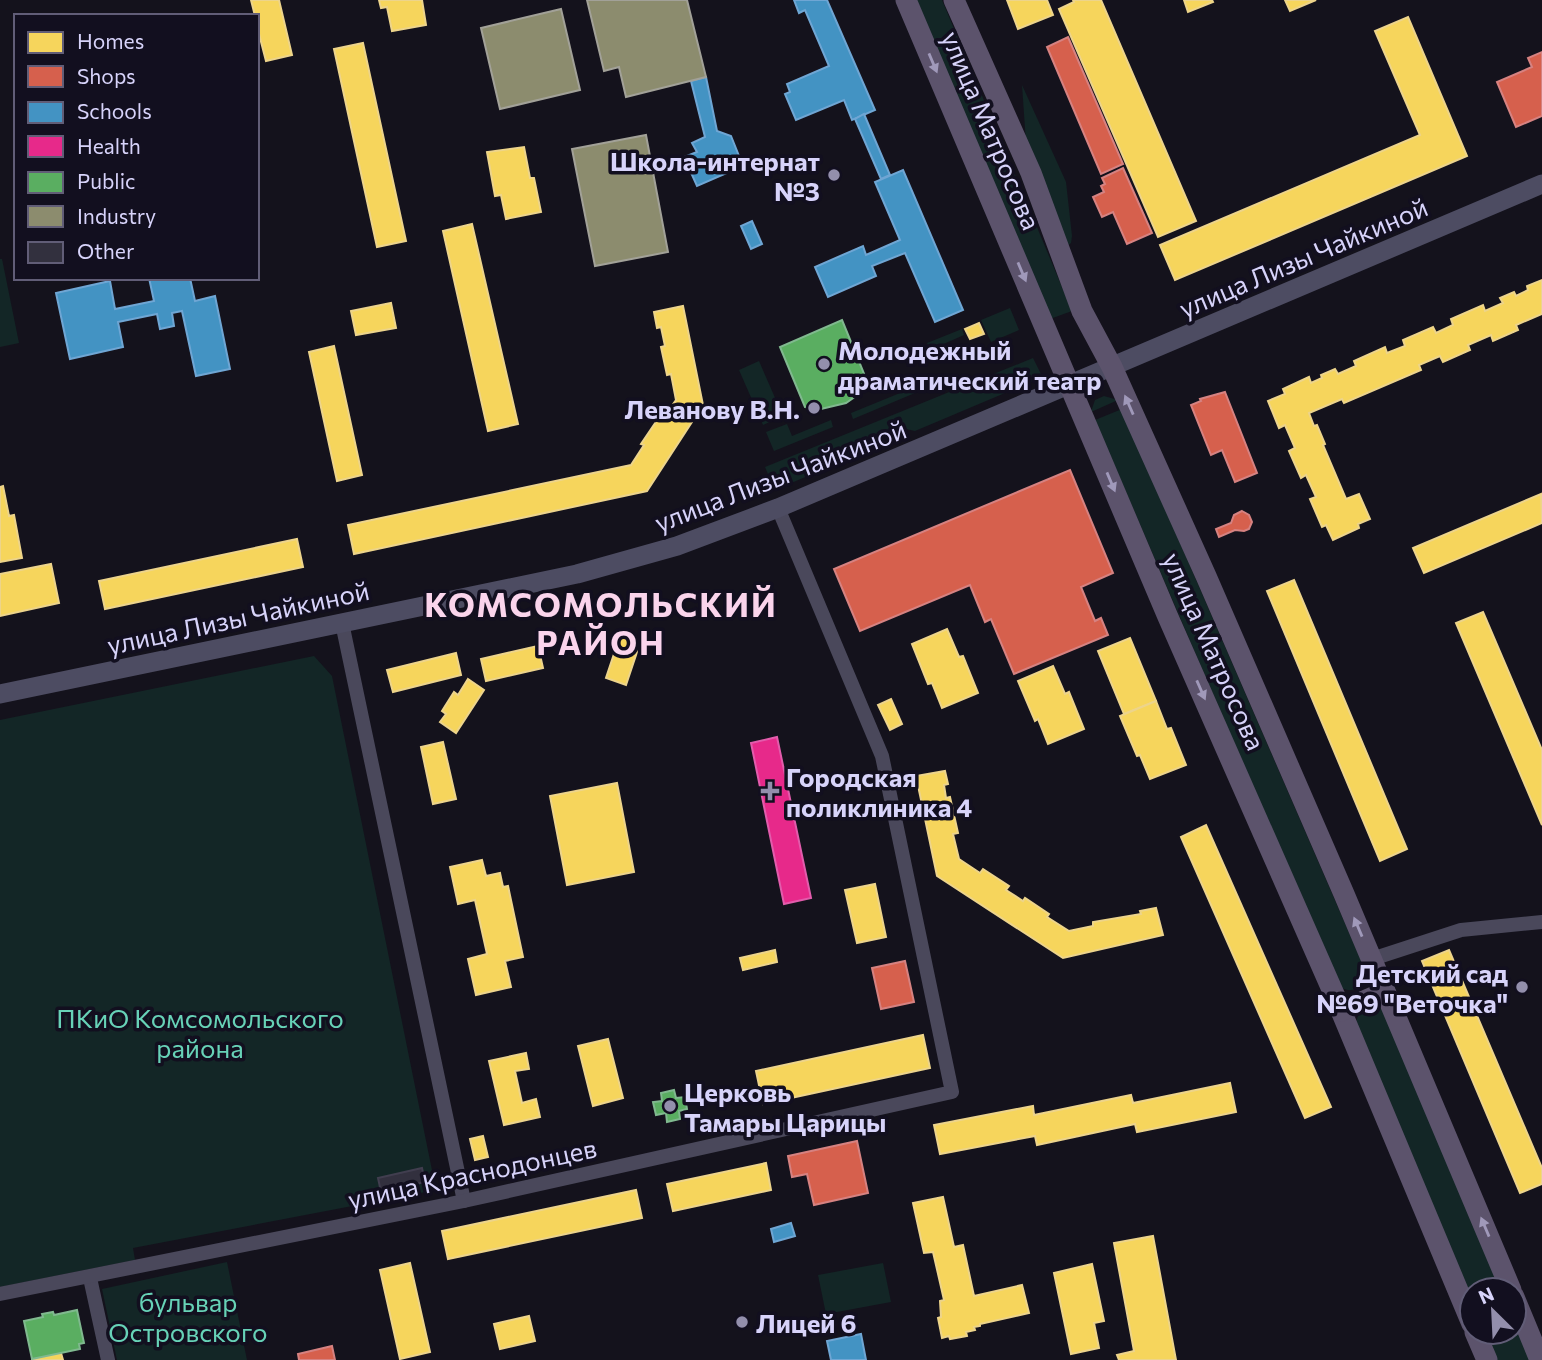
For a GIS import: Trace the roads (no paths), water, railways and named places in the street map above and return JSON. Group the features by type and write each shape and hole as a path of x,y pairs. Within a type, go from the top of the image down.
{"main road":[{"name":"улица Матросова","path":"906,0 1458,1291"},
{"name":"улица Матросова","path":"954,0 1031,173 1082,312 1112,367 1372,959 1505,1276"},
{"name":"улица Лизы Чайкиной","path":"0,694 577,573 677,546 778,508 1542,184"},
{"path":"1340,1011 1385,992"},
{"path":"1528,1332 1539,1360"}],"street":[{"name":"улица Краснодонцев","path":"0,1294 464,1201 951,1092 882,756 778,508"},
{"path":"342,623 464,1201"},
{"path":"1372,959 1461,930 1542,922"},
{"path":"90,1278 108,1360"}],"place":[{"name":"Школа-интернат №3","path":"834,175"},
{"name":"Молодежный драматический театр","path":"824,364"},
{"name":"Леванову В.Н.","path":"814,408"},
{"name":"Городская поликлиника 4","path":"770,791"},
{"name":"Детский сад №69 \"Веточка\"","path":"1522,987"},
{"name":"Церковь Тамары Царицы","path":"670,1106"},
{"name":"Лицей 6","path":"742,1322"}],"district":[{"name":"КОМСОМОЛЬСКИЙ РАЙОН","path":"601,622"}],"park label":[{"name":"ПКиО Комсомольского района","path":"200,1032"},
{"name":"бульвар Островского","path":"188,1316"}]}
